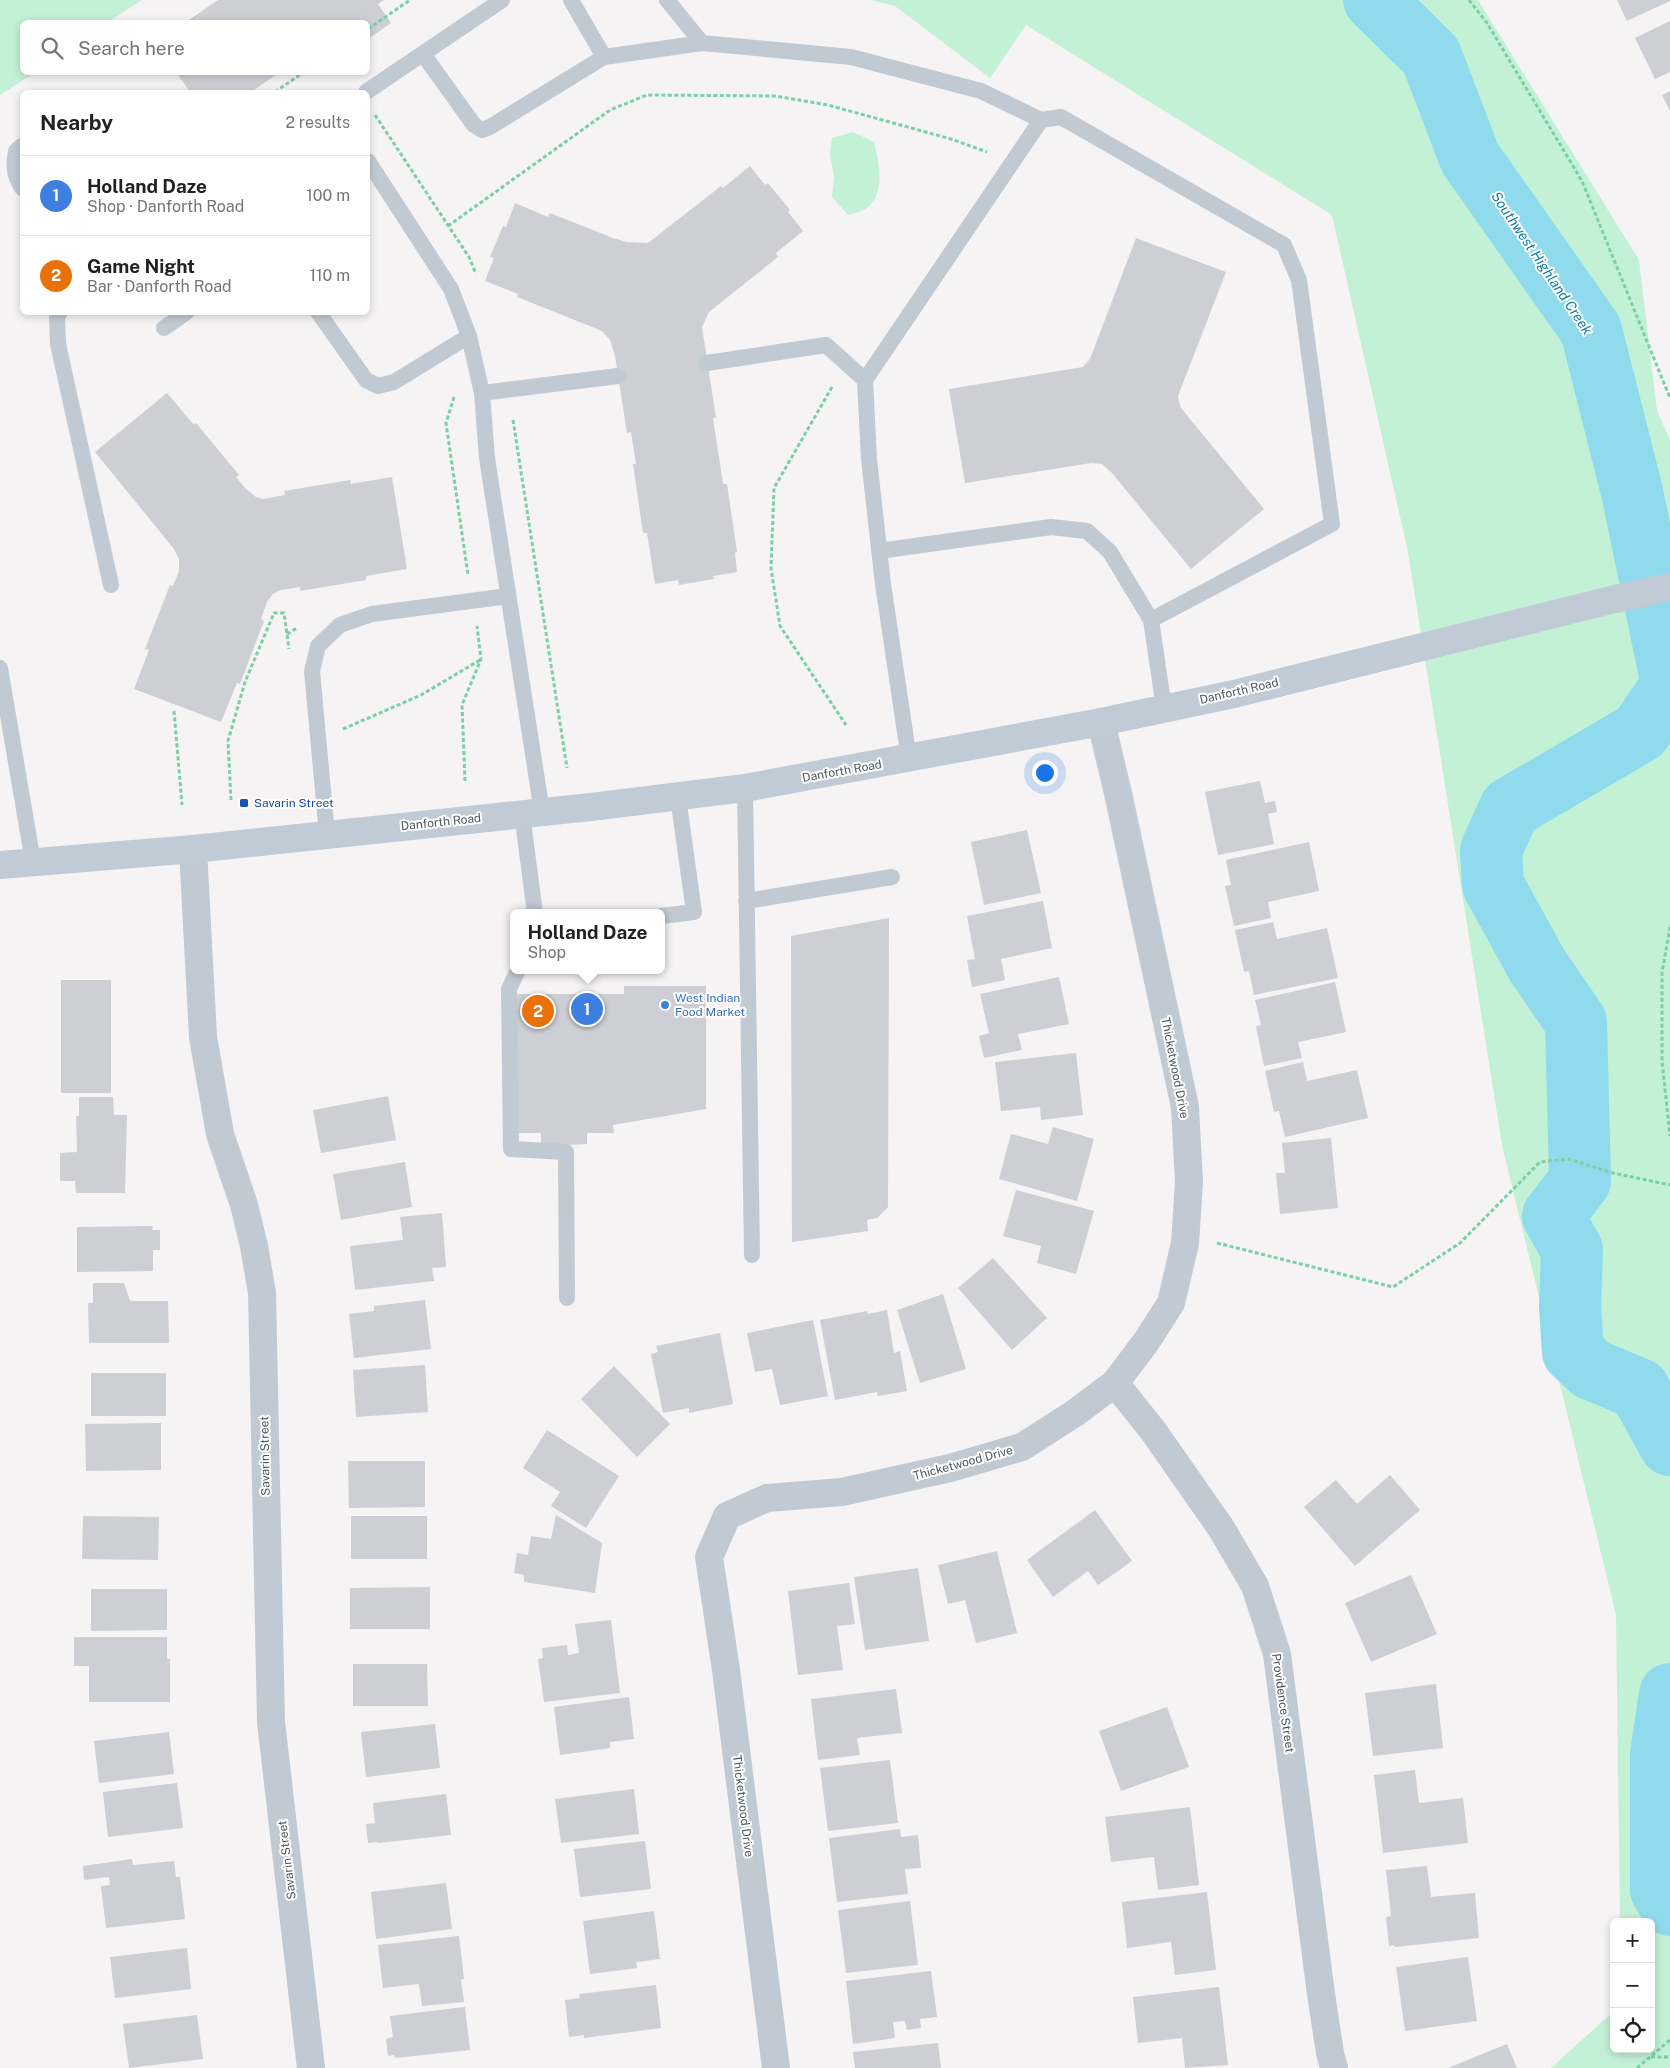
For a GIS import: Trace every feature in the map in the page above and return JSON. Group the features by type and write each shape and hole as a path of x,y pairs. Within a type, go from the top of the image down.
{"main road":[{"name":"Danforth Road","path":"0,865 193,848 532,813 745,788 909,759 1234,694 1670,587"}],"street":[{"name":"Thicketwood Drive","path":"776,2068 726,1670 709,1557 727,1516 767,1498 842,1492 950,1468 1022,1446 1075,1413 1115,1383 1146,1342 1171,1303 1185,1235 1189,1182 1185,1107 1120,799 1101,722"},
{"name":"Savarin Street","path":"193,848 203,1037 220,1134 244,1205 262,1292 271,1722 311,2068"},
{"name":"Providence Street","path":"1115,1383 1154,1432 1222,1528 1255,1586 1277,1654 1321,1994 1334,2068"}],"lane":[{"path":"369,90 502,0"},
{"path":"571,0 604,57"},
{"path":"667,0 702,43"},
{"path":"423,54 474,126 482,130 490,128 604,57 702,43 851,57 981,92 1041,120 1061,117 1284,244 1299,280 1332,524 1150,620"},
{"path":"909,759 879,551 868,459 865,380 1041,120"},
{"path":"20,148 16,151 14,162 15,176 20,185"},
{"path":"370,164 451,289 469,336 482,393 487,458 508,596 532,813 535,909"},
{"path":"58,315 58,344 111,585"},
{"path":"164,328 183,315"},
{"path":"320,315 366,380 378,386 394,382 469,336"},
{"path":"707,363 826,345 865,380"},
{"path":"482,393 618,376"},
{"path":"879,551 1052,527 1087,531 1110,552 1150,620 1164,708"},
{"path":"327,834 312,671 318,646 340,625 372,614 508,596"},
{"path":"0,668 33,862"},
{"path":"745,788 752,1255"},
{"path":"665,916 694,912 678,797"},
{"path":"746,901 892,877"},
{"path":"516,974 509,989 511,1150 566,1152 567,1298"}],"path":[{"path":"370,28 410,0"},
{"path":"1469,0 1487,23 1582,181 1670,398"},
{"path":"277,90 300,75"},
{"path":"448,226 610,110 647,95 775,96 828,105 951,139 1013,162"},
{"path":"448,348 458,385 446,423 482,659 462,705 465,781"},
{"path":"845,362 774,488 771,568 780,626 846,725"},
{"path":"231,800 228,741 245,682 274,613 284,612"},
{"path":"318,736 343,730 421,695 482,659"},
{"path":"174,711 182,805"},
{"path":"1670,927 1662,973 1662,1061 1670,1136"},
{"path":"1185,1235 1393,1287 1460,1243 1540,1162 1569,1159 1614,1173 1670,1185"},
{"path":"1637,2068 1670,2040"},
{"path":"1650,2057 1670,2057"}],"green space":[{"path":"0,0 142,0 111,20 20,20 20,75 31,75 0,95"},
{"path":"870,0 1478,0 1639,260 1657,411 1670,440 1670,2068 1551,2068 1610,2015 1610,2053 1655,2053 1655,1918 1620,1918 1616,1615 1502,1145 1408,552 1332,215 1026,25 990,78 895,6"},
{"path":"853,132 874,142 880,177 877,194 873,201 867,208 848,215 832,197 834,177 830,155 832,138"}],"building":[{"path":"218,0 384,0 378,4 391,23 370,38 370,20 189,20"},
{"path":"1617,0 1670,0 1670,1 1627,21"},
{"path":"1670,21 1670,72 1655,79 1635,38"},
{"path":"178,75 276,75 254,90 189,90"},
{"path":"1670,91 1670,111 1662,95"},
{"path":"750,166 765,185 768,183 790,210 788,212 803,231 776,253 778,257 709,312 702,327 716,418 713,418 723,484 727,484 737,552 735,553 737,572 713,576 714,579 679,585 678,580 655,584 647,533 643,533 633,464 636,464 631,432 627,433 615,356 610,340 602,331 517,297 518,294 485,281 494,258 490,257 503,226 506,227 515,203 548,217 550,213 613,238 627,242 648,243 721,186 723,188"},
{"path":"1136,238 1226,272 1178,396 1181,408 1264,509 1191,569 1112,473 1102,464 1091,463 965,483 949,389 1083,367 1090,359"},
{"path":"167,393 194,425 196,423 239,475 236,477 256,497 263,499 285,495 284,491 350,480 351,484 392,477 407,569 366,576 366,580 300,591 300,587 281,590 273,594 267,602 261,619 264,621 240,684 237,683 221,722 134,689 149,650 145,649 170,585 173,586 179,571 179,559 174,549 95,452"},
{"path":"1260,781 1265,803 1275,801 1277,812 1268,814 1274,844 1218,855 1205,792"},
{"path":"1027,830 1041,893 984,905 971,842"},
{"path":"1309,842 1319,891 1268,902 1271,918 1234,926 1225,886 1231,885 1226,860"},
{"path":"1043,901 1052,948 1001,959 1005,980 972,987 967,960 975,959 967,916"},
{"path":"889,918 888,1207 877,1218 867,1220 868,1231 792,1242 791,936"},
{"path":"1273,922 1277,939 1327,928 1338,978 1254,995 1249,971 1244,972 1235,930"},
{"path":"1059,977 1069,1024 1018,1034 1022,1050 984,1058 979,1036 989,1033 980,994"},
{"path":"61,980 111,980 111,1093 61,1093"},
{"path":"1335,982 1346,1032 1298,1042 1302,1058 1264,1066 1256,1026 1261,1025 1255,1000"},
{"path":"624,986 706,986 706,1109 613,1125 614,1133 587,1133 587,1144 541,1146 541,1133 514,1133 515,994 624,994"},
{"path":"1076,1053 1083,1115 1041,1120 1040,1107 1001,1111 995,1062"},
{"path":"1303,1062 1307,1081 1357,1070 1368,1118 1285,1137 1279,1111 1274,1112 1265,1071"},
{"path":"388,1096 396,1140 321,1153 313,1110"},
{"path":"79,1097 113,1097 114,1115 127,1115 125,1193 76,1193 75,1181 60,1181 60,1153 77,1152 76,1116 79,1116"},
{"path":"1053,1127 1094,1139 1077,1201 999,1179 1011,1134 1048,1144"},
{"path":"1331,1138 1338,1208 1280,1214 1276,1173 1285,1173 1282,1143"},
{"path":"405,1162 412,1207 341,1220 333,1174"},
{"path":"1016,1190 1094,1211 1076,1274 1037,1263 1041,1246 1003,1236"},
{"path":"442,1213 446,1267 432,1268 434,1281 355,1290 350,1246 403,1240 400,1217"},
{"path":"153,1226 152,1230 160,1230 160,1250 153,1250 153,1271 77,1272 77,1227"},
{"path":"993,1258 1047,1318 1012,1350 958,1288"},
{"path":"93,1283 124,1283 130,1301 168,1301 169,1343 89,1343 88,1303 93,1303"},
{"path":"943,1294 966,1369 920,1383 897,1310"},
{"path":"425,1300 431,1349 354,1358 349,1314 374,1311 374,1306"},
{"path":"887,1310 894,1353 900,1351 907,1391 878,1396 877,1392 835,1400 820,1320 867,1311 868,1314"},
{"path":"813,1320 828,1396 780,1405 772,1369 755,1372 747,1333"},
{"path":"720,1333 733,1404 689,1413 689,1408 663,1413 651,1354 658,1352 656,1346"},
{"path":"425,1365 428,1412 356,1417 353,1370"},
{"path":"614,1366 670,1424 637,1457 581,1399"},
{"path":"91,1373 166,1373 166,1416 91,1416"},
{"path":"161,1423 161,1470 86,1471 85,1424"},
{"path":"547,1430 619,1476 586,1528 551,1506 560,1492 523,1468"},
{"path":"348,1461 425,1461 425,1507 349,1508"},
{"path":"1390,1475 1420,1510 1355,1566 1304,1507 1336,1480 1357,1504"},
{"path":"1095,1510 1132,1561 1098,1585 1088,1571 1053,1597 1027,1560"},
{"path":"556,1515 602,1543 595,1593 524,1582 524,1575 514,1573 517,1553 528,1555 531,1536 551,1539"},
{"path":"83,1516 159,1517 158,1560 82,1559"},
{"path":"351,1516 427,1516 427,1559 351,1559"},
{"path":"997,1551 1017,1633 976,1643 965,1600 948,1604 938,1565"},
{"path":"918,1568 929,1641 865,1650 854,1577"},
{"path":"1411,1575 1437,1634 1371,1662 1345,1603"},
{"path":"849,1583 855,1624 837,1626 843,1670 798,1675 788,1591"},
{"path":"430,1587 430,1629 350,1629 350,1588"},
{"path":"91,1589 167,1589 167,1630 91,1631"},
{"path":"611,1620 620,1693 544,1702 538,1659 543,1658 542,1648 567,1645 568,1655 579,1653 575,1624"},
{"path":"74,1637 167,1637 167,1659 170,1659 170,1702 89,1702 89,1666 74,1666"},
{"path":"353,1664 427,1664 428,1706 353,1706"},
{"path":"1436,1684 1443,1748 1373,1756 1365,1693"},
{"path":"896,1689 902,1733 857,1738 860,1755 818,1760 811,1699"},
{"path":"629,1697 634,1739 610,1742 610,1748 560,1755 554,1707"},
{"path":"1167,1707 1189,1767 1121,1791 1099,1731"},
{"path":"435,1724 440,1768 366,1777 361,1732"},
{"path":"169,1732 174,1774 99,1783 94,1741"},
{"path":"890,1760 898,1823 828,1831 820,1768"},
{"path":"1415,1770 1419,1803 1463,1798 1468,1843 1383,1853 1374,1775"},
{"path":"177,1783 183,1828 108,1837 103,1792"},
{"path":"634,1789 639,1834 561,1843 555,1799"},
{"path":"446,1794 451,1835 368,1843 366,1824 375,1823 373,1803"},
{"path":"1190,1807 1199,1885 1158,1890 1154,1857 1111,1862 1105,1817"},
{"path":"900,1829 901,1837 918,1835 921,1868 905,1869 908,1894 837,1902 829,1838"},
{"path":"645,1841 651,1889 580,1897 574,1849"},
{"path":"132,1859 133,1865 174,1861 176,1877 180,1877 185,1919 106,1928 101,1886 110,1885 109,1877 84,1880 83,1866"},
{"path":"1427,1866 1431,1897 1475,1893 1479,1938 1395,1947 1394,1945 1389,1946 1386,1917 1391,1916 1386,1870"},
{"path":"446,1883 452,1929 376,1939 371,1892"},
{"path":"1207,1892 1216,1970 1175,1975 1171,1942 1127,1948 1122,1902"},
{"path":"910,1901 918,1965 846,1973 838,1910"},
{"path":"654,1911 660,1959 636,1962 637,1968 590,1974 583,1921"},
{"path":"459,1936 464,1979 461,1980 464,2002 422,2006 419,1984 383,1988 378,1945"},
{"path":"187,1948 191,1989 115,1998 110,1957"},
{"path":"1468,1957 1477,2021 1405,2031 1396,1967"},
{"path":"931,1971 937,2017 920,2019 921,2028 907,2030 905,2021 893,2022 895,2038 853,2044 846,1981"},
{"path":"656,1985 661,2028 584,2038 584,2035 569,2037 565,2000 580,1998 579,1994"},
{"path":"1219,1987 1228,2065 1185,2068 1182,2038 1138,2043 1133,1997"},
{"path":"465,2007 470,2050 395,2058 394,2055 388,2056 386,2039 393,2037 390,2016"},
{"path":"197,2015 203,2059 129,2068 123,2024"},
{"path":"938,2043 941,2068 855,2068 853,2052"},
{"path":"1507,2044 1517,2068 1448,2068"}],"waterway":[{"name":"Southwest Highland Creek","path":"1374,0 1431,56 1470,158 1591,330 1632,492 1670,675"},
{"name":"Southwest Highland Creek","path":"1670,688 1640,732 1510,808 1491,850 1493,885 1537,965 1576,1022 1580,1181 1553,1216 1572,1250 1570,1306 1573,1352 1591,1369 1639,1389 1670,1445"},
{"name":"Southwest Highland Creek","path":"1670,1694 1661,1754 1661,1890 1670,1905"}],"place":[{"name":"Savarin Street","path":"244,803"},
{"name":"West Indian Food Market","path":"665,1005"},
{"name":"Holland Daze","path":"587,1009"},
{"name":"Game Night","path":"538,1011"}]}
